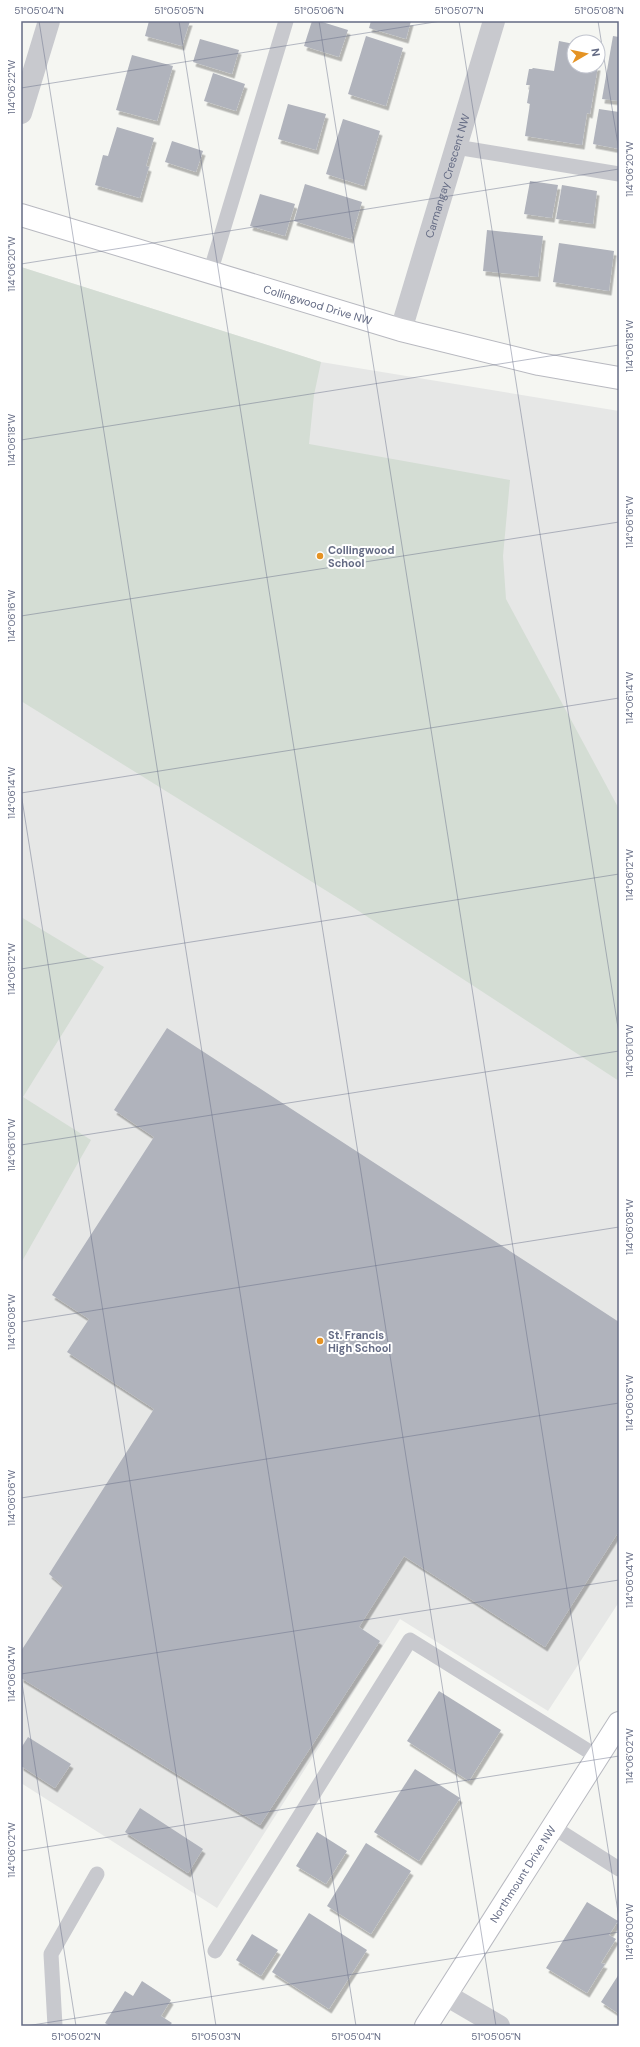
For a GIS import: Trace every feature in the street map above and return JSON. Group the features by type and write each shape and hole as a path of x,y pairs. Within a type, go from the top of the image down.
{"street":[{"path":"21,113 49,21"},
{"name":"Carmangay Crescent NW","path":"401,330 494,21"},
{"name":"Collingwood Drive NW","path":"21,215 401,330 539,364 619,378"},
{"name":"Northmount Drive NW","path":"426,2026 619,1723"},
{"path":"446,1995 499,2026"}],"lane":[{"path":"210,273 286,21"},
{"path":"456,147 619,174"},
{"path":"215,1951 410,1640 598,1757"},
{"path":"553,1827 619,1869"},
{"path":"55,2026 51,1954 97,1874"}],"shaded area":[{"name":"St. Francis High School","path":"21,267 321,362 619,411 619,1602 548,1711 400,1619 217,1908 21,1783"},
{"name":"Collingwood School","path":"21,267 321,362 314,395 309,444 510,480 503,556 506,599 619,809 619,1081 354,908 21,701"},
{"path":"21,917 104,967 23,1097 91,1140 21,1263"}],"building":[{"path":"149,21 190,21 182,46 145,36"},
{"path":"312,21 319,21 348,30 339,57 304,46"},
{"path":"371,21 411,21 406,39 369,28"},
{"path":"366,36 403,48 386,106 348,94"},
{"path":"613,36 619,37 619,101 602,99"},
{"path":"200,39 239,50 232,74 193,62"},
{"path":"559,41 566,42 566,74 597,74 590,114 587,113 582,145 525,136 530,104 527,103 530,85 526,85 529,69 533,68 554,71"},
{"path":"132,55 173,66 157,121 116,110"},
{"path":"213,73 245,84 236,111 204,101"},
{"path":"288,104 326,114 316,150 278,139"},
{"path":"599,109 619,112 619,149 593,144"},
{"path":"343,119 380,131 364,186 326,174"},
{"path":"117,127 154,138 146,166 149,167 140,198 95,185 103,155 108,156"},
{"path":"172,141 203,151 196,172 165,162"},
{"path":"530,181 558,185 552,218 524,214"},
{"path":"305,184 362,202 351,239 294,221"},
{"path":"562,185 597,191 593,224 556,219"},
{"path":"260,194 295,204 285,236 250,226"},
{"path":"487,230 543,236 538,277 483,271"},
{"path":"559,243 614,251 609,291 553,282"},
{"path":"167,1028 619,1322 619,1531 545,1647 404,1556 359,1627 380,1641 260,1825 21,1678 21,1651 63,1586 49,1574 154,1409 67,1352 89,1319 52,1295 154,1137 114,1110"},
{"path":"439,1691 501,1730 469,1781 407,1741"},
{"path":"28,1737 71,1764 55,1788 21,1766 21,1748"},
{"path":"415,1769 460,1798 419,1861 374,1832"},
{"path":"140,1808 203,1849 188,1873 125,1832"},
{"path":"317,1832 347,1851 326,1884 296,1866"},
{"path":"366,1843 411,1871 371,1934 327,1906"},
{"path":"587,1902 618,1921 609,1935 616,1939 601,1963 605,1964 587,1993 546,1968"},
{"path":"309,1913 367,1950 329,2009 272,1972"},
{"path":"252,1934 278,1950 261,1976 236,1960"},
{"path":"619,1974 619,2014 601,2002"},
{"path":"142,1981 171,2000 161,2016 172,2023 169,2026 110,2026 105,2023 125,1991 133,1996"}],"place":[{"name":"Collingwood School","path":"320,556"},
{"name":"St. Francis High School","path":"320,1341"}]}
